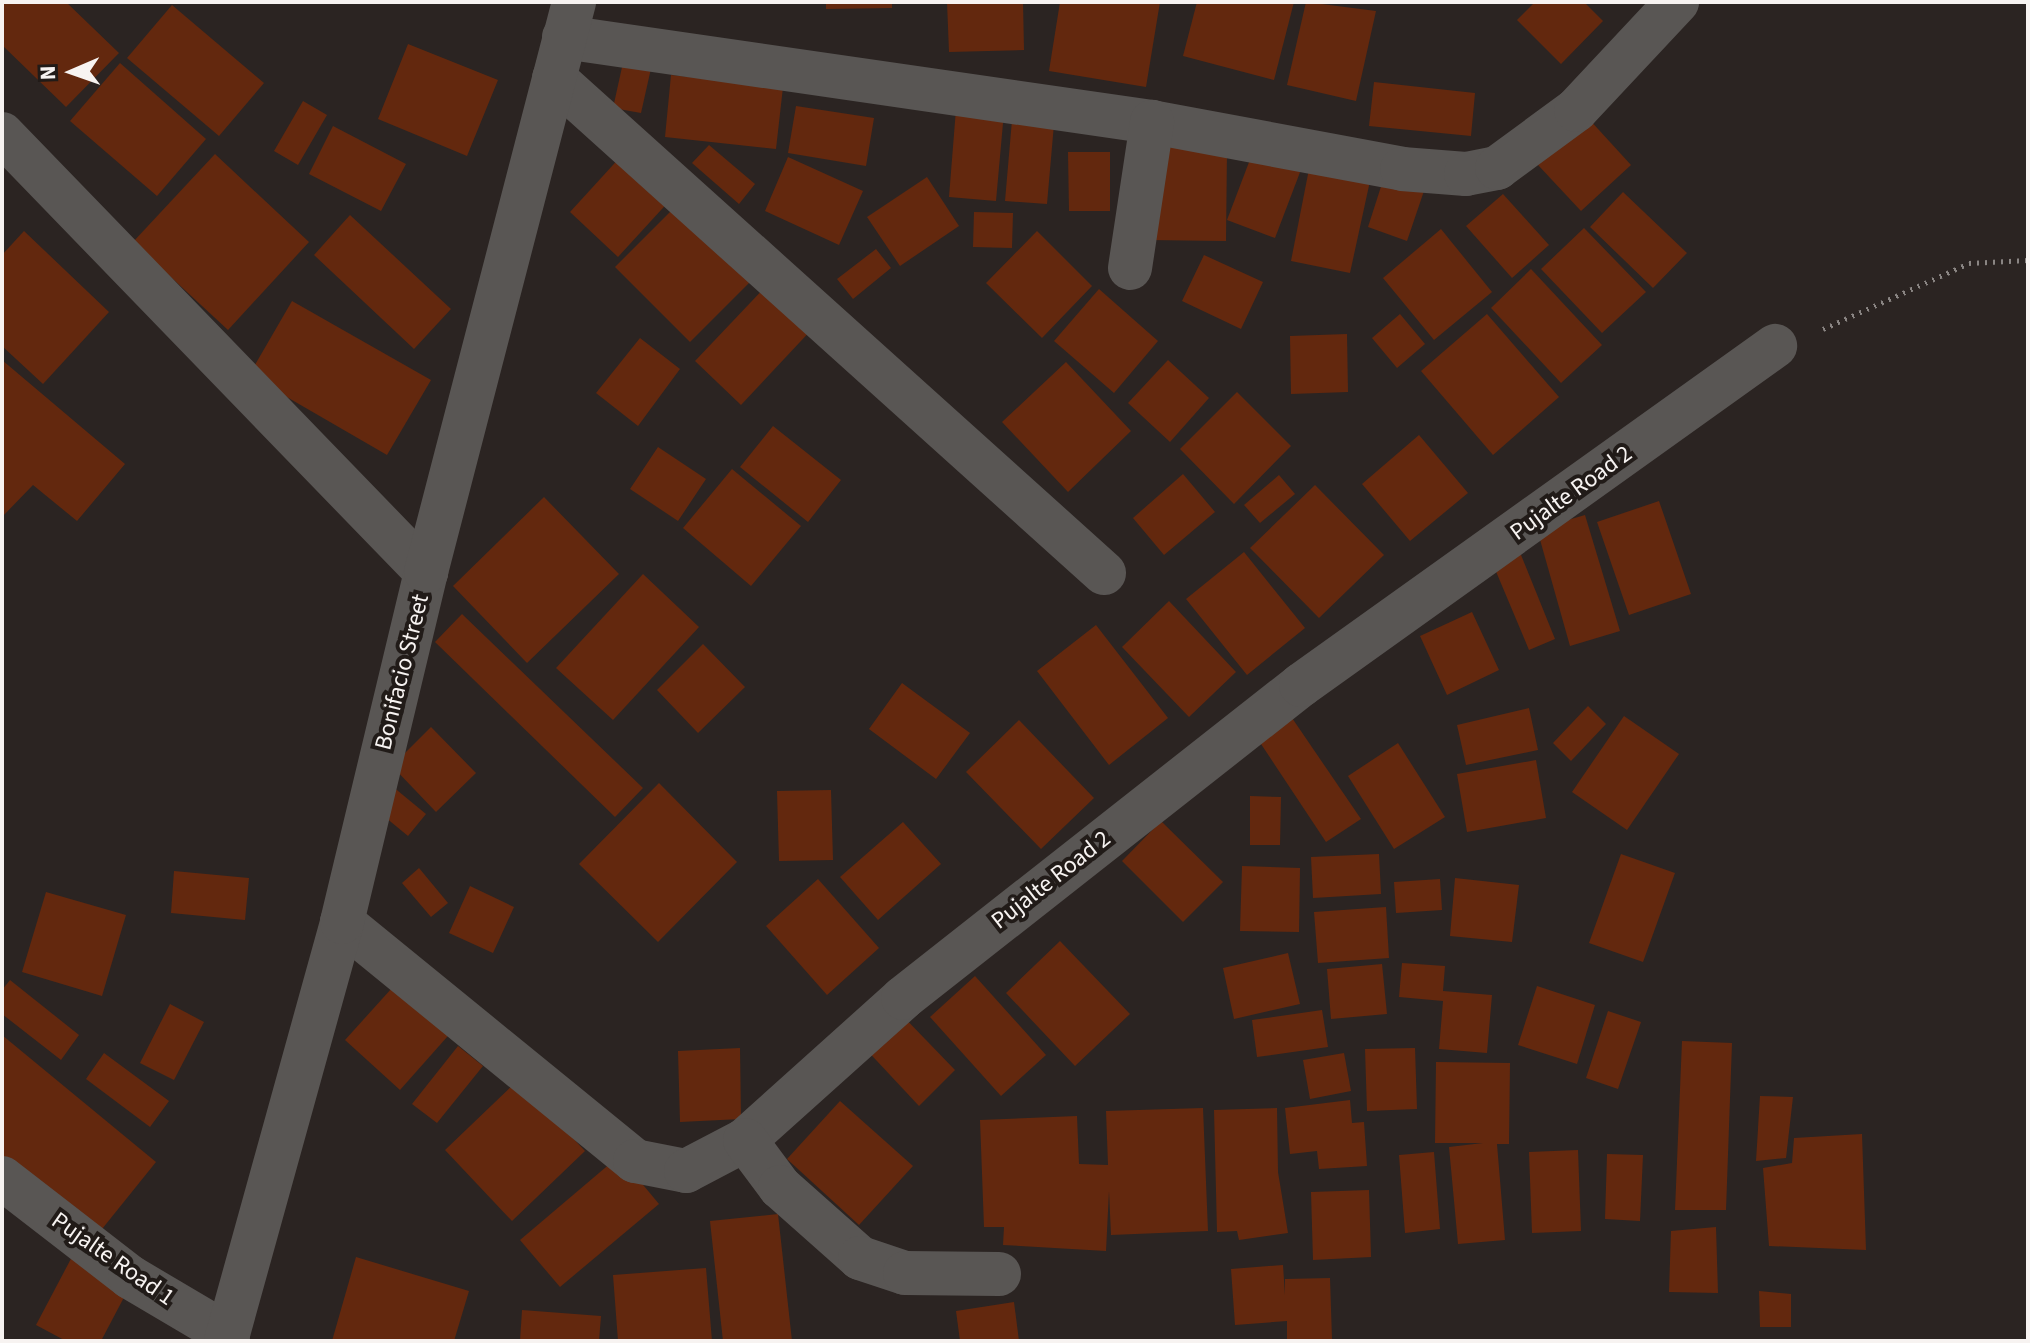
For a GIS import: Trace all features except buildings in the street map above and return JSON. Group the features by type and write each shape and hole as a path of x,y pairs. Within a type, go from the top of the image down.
{"street":[{"path":"564,39 1152,122 1402,169 1486,172 1576,110 1677,2"},
{"path":"564,39 1104,573"},
{"name":"Bonifacio Street","path":"227,1338 342,922 426,572 564,39"},
{"path":"1130,268 1152,122"},
{"path":"2,134 426,572"},
{"name":"Pujalte Road 2","path":"342,922 635,1161 686,1171 745,1140 903,998 1301,685 1775,346"},
{"path":"745,1140 780,1187 860,1258 905,1273 999,1274"},
{"name":"Pujalte Road 1","path":"2,1178 130,1277 227,1338"}],"path":[{"path":"1775,346 1853,318 1969,263 2028,260"}]}
